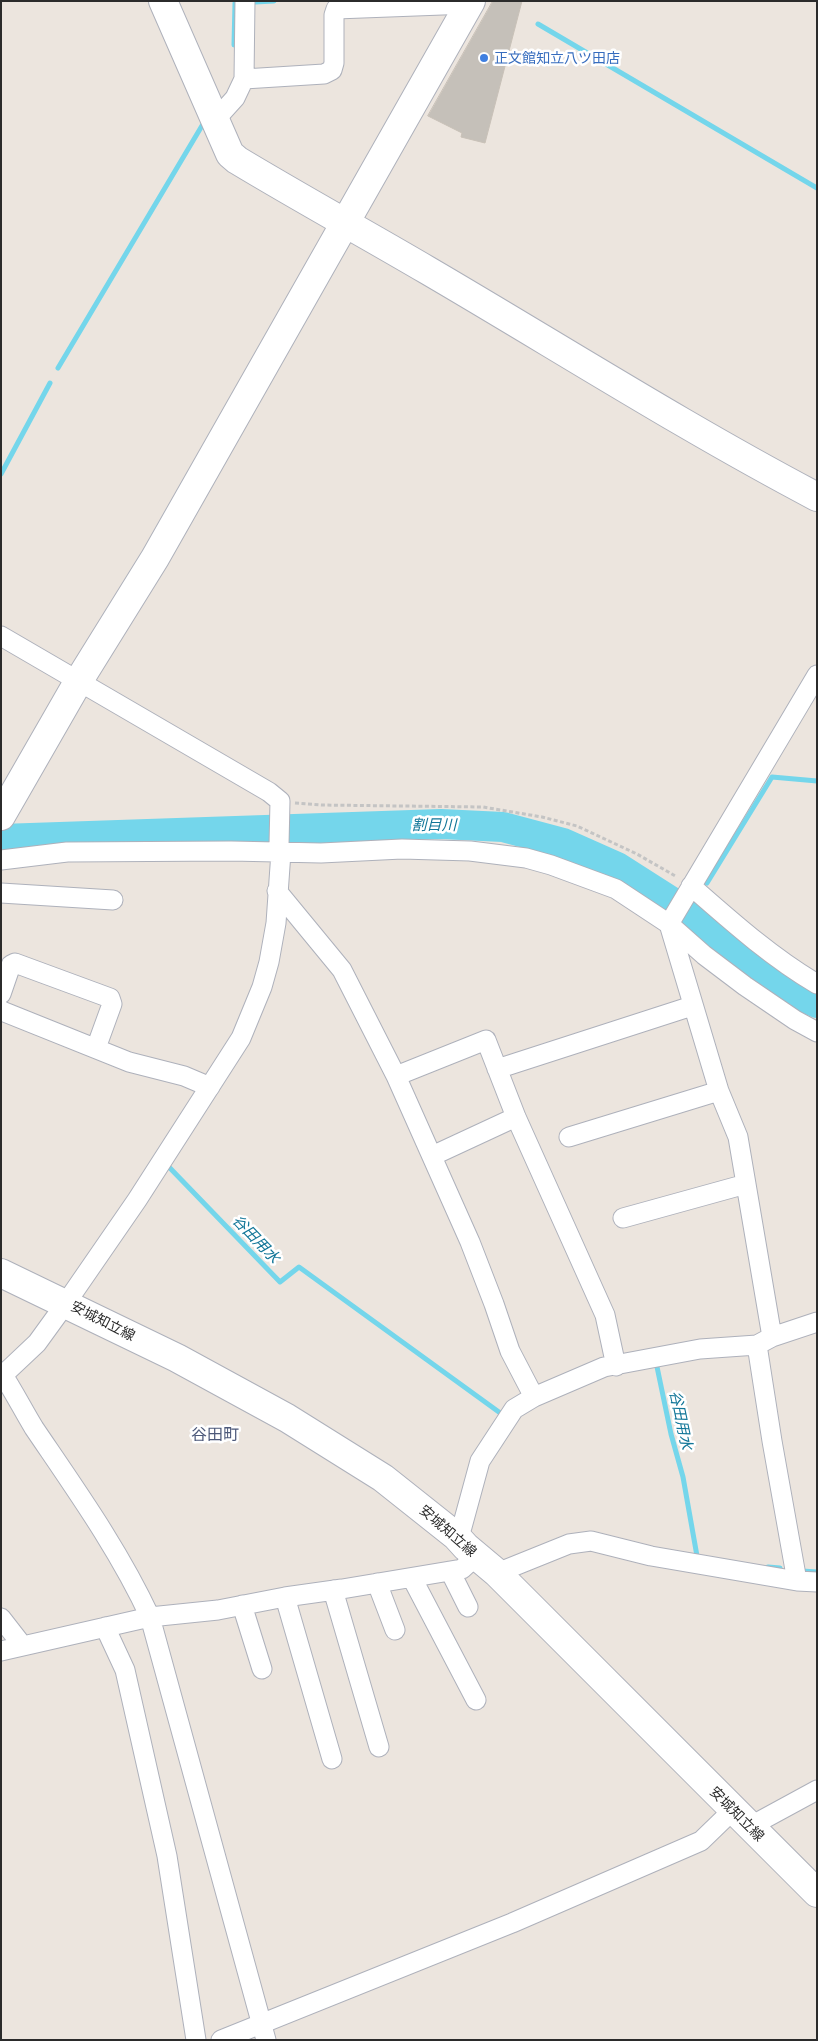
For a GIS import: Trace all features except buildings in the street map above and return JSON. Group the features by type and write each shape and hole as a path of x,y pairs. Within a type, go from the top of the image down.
{"street":[{"path":"163,1 230,154 237,160 344,224 427,270 678,420 817,497"},
{"path":"216,119 235,98 244,79 245,1"},
{"path":"244,79 324,74 332,70 334,63 334,15 336,9 470,3"},
{"path":"1,816 78,682 155,558 470,3"},
{"path":"1,636 269,792 280,807 276,923 262,987 241,1038 137,1200 66,1303 36,1343 3,1380 100,1524 150,1617 264,2031"},
{"path":"797,1581 772,1441 764,1341 746,1184 738,1136 719,1091 669,924 817,675"},
{"path":"1,860 67,852 280,848 442,849 526,858 551,865 616,889 669,924 704,955 745,986 795,1020 817,1032"},
{"path":"691,886 751,939 795,972 817,984"},
{"path":"277,891 342,970 396,1076 494,1304 510,1351 534,1397"},
{"path":"1,893 113,900"},
{"path":"1,994 11,965 14,963 110,998 112,1004 96,1048"},
{"path":"498,1069 692,1006"},
{"path":"1,1010 129,1062 184,1076 210,1087"},
{"path":"396,1076 486,1040 516,1117 605,1315 616,1366"},
{"path":"569,1137 719,1091"},
{"path":"432,1156 516,1117"},
{"path":"623,1218 746,1184"},
{"name":"安城知立線","path":"1,1273 177,1358 287,1418 383,1478 456,1536 497,1573 817,1893"},
{"path":"456,1536 462,1526 480,1461 514,1408 534,1397 604,1367 700,1349 764,1341 817,1322"},
{"path":"497,1573 569,1544 590,1541 651,1556 797,1581 817,1582"},
{"path":"1,1651 150,1617 218,1610 285,1597 462,1569 476,1556"},
{"path":"450,1571 468,1607"},
{"path":"412,1578 476,1700"},
{"path":"377,1583 395,1630"},
{"path":"333,1590 378,1747"},
{"path":"285,1597 332,1759"},
{"path":"242,1605 262,1669"},
{"path":"1,1618 22,1645"},
{"path":"105,1628 125,1670 167,1856 196,2040"},
{"path":"221,2040 264,2031 328,1998 535,1913 701,1840 741,1818 817,1790"}],"path":[{"path":"280,807 483,807 542,817 577,826 637,854 691,886"}],"waterway":[{"path":"255,2 274,1"},
{"path":"234,45 235,3"},
{"path":"538,24 817,188"},
{"path":"58,368 203,124"},
{"path":"1,474 50,383"},
{"path":"707,883 772,777 817,781"},
{"name":"割目川","path":"1,839 441,824 503,827 563,843 617,867 689,913 798,995 817,1003"},
{"name":"割目川","path":"689,913 692,907"},
{"name":"谷田用水","path":"168,1166 280,1282 299,1267 503,1415"},
{"name":"谷田用水","path":"656,1362 671,1434 683,1477 697,1556 700,1557"},
{"name":"谷田用水","path":"768,1567 780,1568"},
{"name":"谷田用水","path":"802,1571 817,1572"}],"place":[{"name":"正文館知立八ツ田店","path":"484,58"}],"district":[{"name":"谷田町","path":"215,1435"}]}
